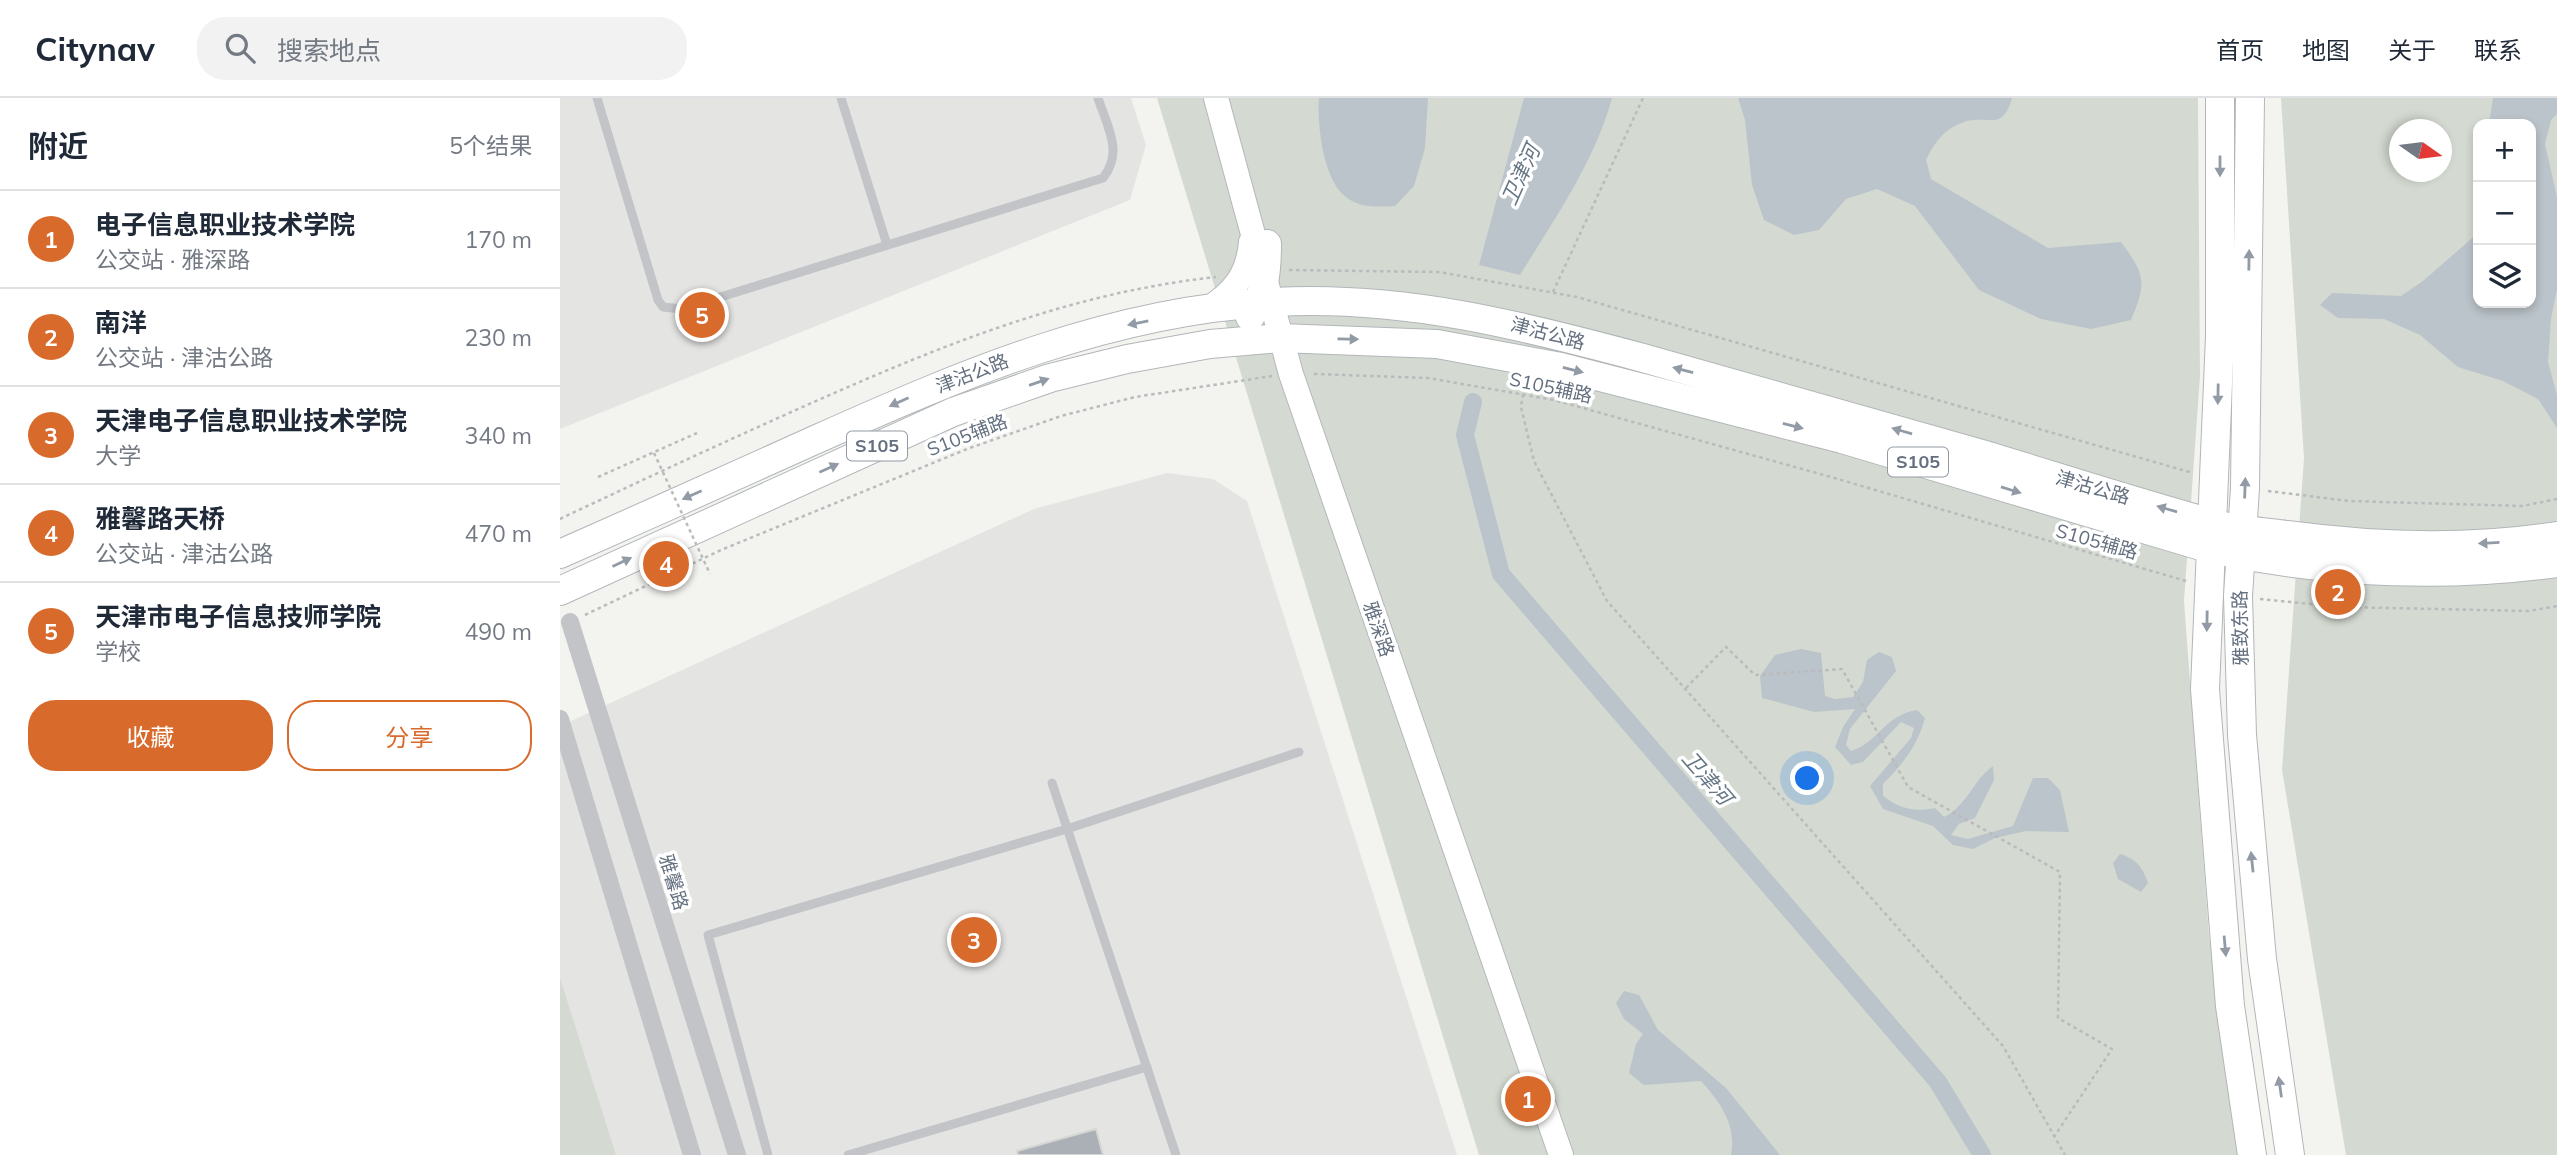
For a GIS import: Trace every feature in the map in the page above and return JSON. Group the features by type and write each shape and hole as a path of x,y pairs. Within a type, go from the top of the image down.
{"main road":[{"name":"雅致东路","path":"2220,98 2220,336 2206,689 2230,1006 2252,1155"},
{"name":"雅致东路","path":"2250,98 2242,542 2238,596 2242,735 2262,959 2290,1155"},
{"path":"1210,344 1244,324 1269,297 1259,237"},
{"name":"津沽公路","path":"560,554 928,390 1041,346 1131,324 1269,297 1428,308 1508,322 1849,415 2212,536"},
{"name":"津沽公路","path":"560,592 953,412 1050,378 1127,359 1210,344 1287,338 1437,344 1561,367 2242,542 2304,565 2400,574 2458,574 2557,563"},
{"name":"津沽公路","path":"2242,542 2438,546 2525,541 2557,536"}],"street":[{"path":"1216,98 1259,237"},
{"path":"1205,311 1225,298 1244,274 1259,237 1229,98"},
{"name":"雅深路","path":"1269,297 1287,338 1561,1155"},
{"name":"雅深路","path":"1297,374 1573,1155"},
{"name":"雅馨路","path":"570,622 737,1155"},
{"path":"560,719 692,1155"}],"lane":[{"path":"597,98 658,300 663,307 682,309 1103,178 1113,166 1115,153 1098,98"},
{"path":"841,98 887,245"},
{"path":"768,1155 708,936 1067,829 1299,752"},
{"path":"1052,783 1176,1155"},
{"path":"848,1155 1147,1067"}],"path":[{"path":"1552,293 1643,98"},
{"name":"S105辅路","path":"570,622 721,550 967,449 1061,416 1135,397 1297,374 1428,377 1554,400 1832,477 2208,587"},
{"path":"1523,394 1521,407 1534,461 1606,601 2003,1046 2065,1155"},
{"path":"598,477 697,433"},
{"path":"654,453 710,574"},
{"path":"2238,596 2341,607 2529,611 2557,606"},
{"path":"1685,689 1726,647 1755,675 1842,669 1908,787 2060,872 2058,1018 2112,1049 2054,1137"}],"shaded area":[{"path":"560,98 1131,98 1146,145 1130,200 560,429"},
{"path":"1157,98 2198,98 2200,376 2184,601 2209,936 2245,1155 1479,1155"},
{"path":"2281,98 2557,98 2557,1155 2346,1155 2282,770 2304,458"},
{"path":"1167,473 1213,479 1247,501 1457,1155 560,1155 560,726 1034,509"},
{"path":"560,978 616,1155 560,1155"}],"water":[{"path":"1319,98 1428,98 1425,148 1414,186 1395,206 1358,204 1339,190 1332,179 1323,152"},
{"path":"1524,98 1612,98 1605,121 1584,167 1520,275 1479,265"},
{"path":"1738,98 2012,98 2008,109 1999,119 1964,122 1941,137 1926,160 1931,179 2048,248 2121,242 2135,262 2141,279 2140,296 2131,320 2091,329 2041,319 1979,290 1915,206 1877,189 1846,199 1819,230 1794,235 1764,220 1752,185 1745,120"},
{"path":"2493,98 2557,98 2557,114 2551,120 2545,144 2557,197 2557,289 2551,319 2548,362 2557,395 2557,428 2538,399 2503,381 2458,367 2420,335 2384,319 2338,318 2320,305 2332,293 2401,296 2423,281 2473,237 2473,308 2536,308 2536,119 2490,119"},
{"path":"1801,649 1821,653 1825,696 1835,699 1853,697 1863,682 1867,660 1879,652 1892,657 1896,671 1850,729 1846,745 1851,751 1860,747 1906,713 1917,710 1925,718 1908,754 1883,784 1883,796 1908,808 1935,808 1944,817 1959,806 1980,778 1993,766 1994,780 1975,818 1959,824 1951,835 1968,839 2013,826 2033,778 2048,778 2060,790 2069,832 2026,831 1995,838 1973,849 1953,845 1933,826 1883,809 1870,786 1911,738 1914,728 1901,722 1863,762 1851,765 1835,747 1843,727 1855,709 1814,712 1762,698 1760,676 1775,655"},
{"path":"2120,854 2135,861 2143,872 2148,883 2141,892 2118,879 2113,863"},
{"path":"1624,991 1639,995 1658,1030 1726,1088 1780,1155 1731,1155 1732,1134 1729,1124 1715,1097 1701,1081 1644,1085 1629,1073 1636,1044 1643,1034 1624,1019 1616,1003"}],"building":[{"path":"1096,1129 1103,1155 1018,1155 1017,1151"}],"waterway":[{"name":"卫津河","path":"1473,402 1465,435 1501,574 1938,1082 1982,1155"}],"place":[{"name":"天津市电子信息技师学院","path":"702,315"},
{"name":"雅馨路天桥","path":"666,564"},
{"name":"南洋","path":"2338,592"},
{"name":"天津电子信息职业技术学院","path":"974,940"},
{"name":"电子信息职业技术学院","path":"1528,1099"}]}
